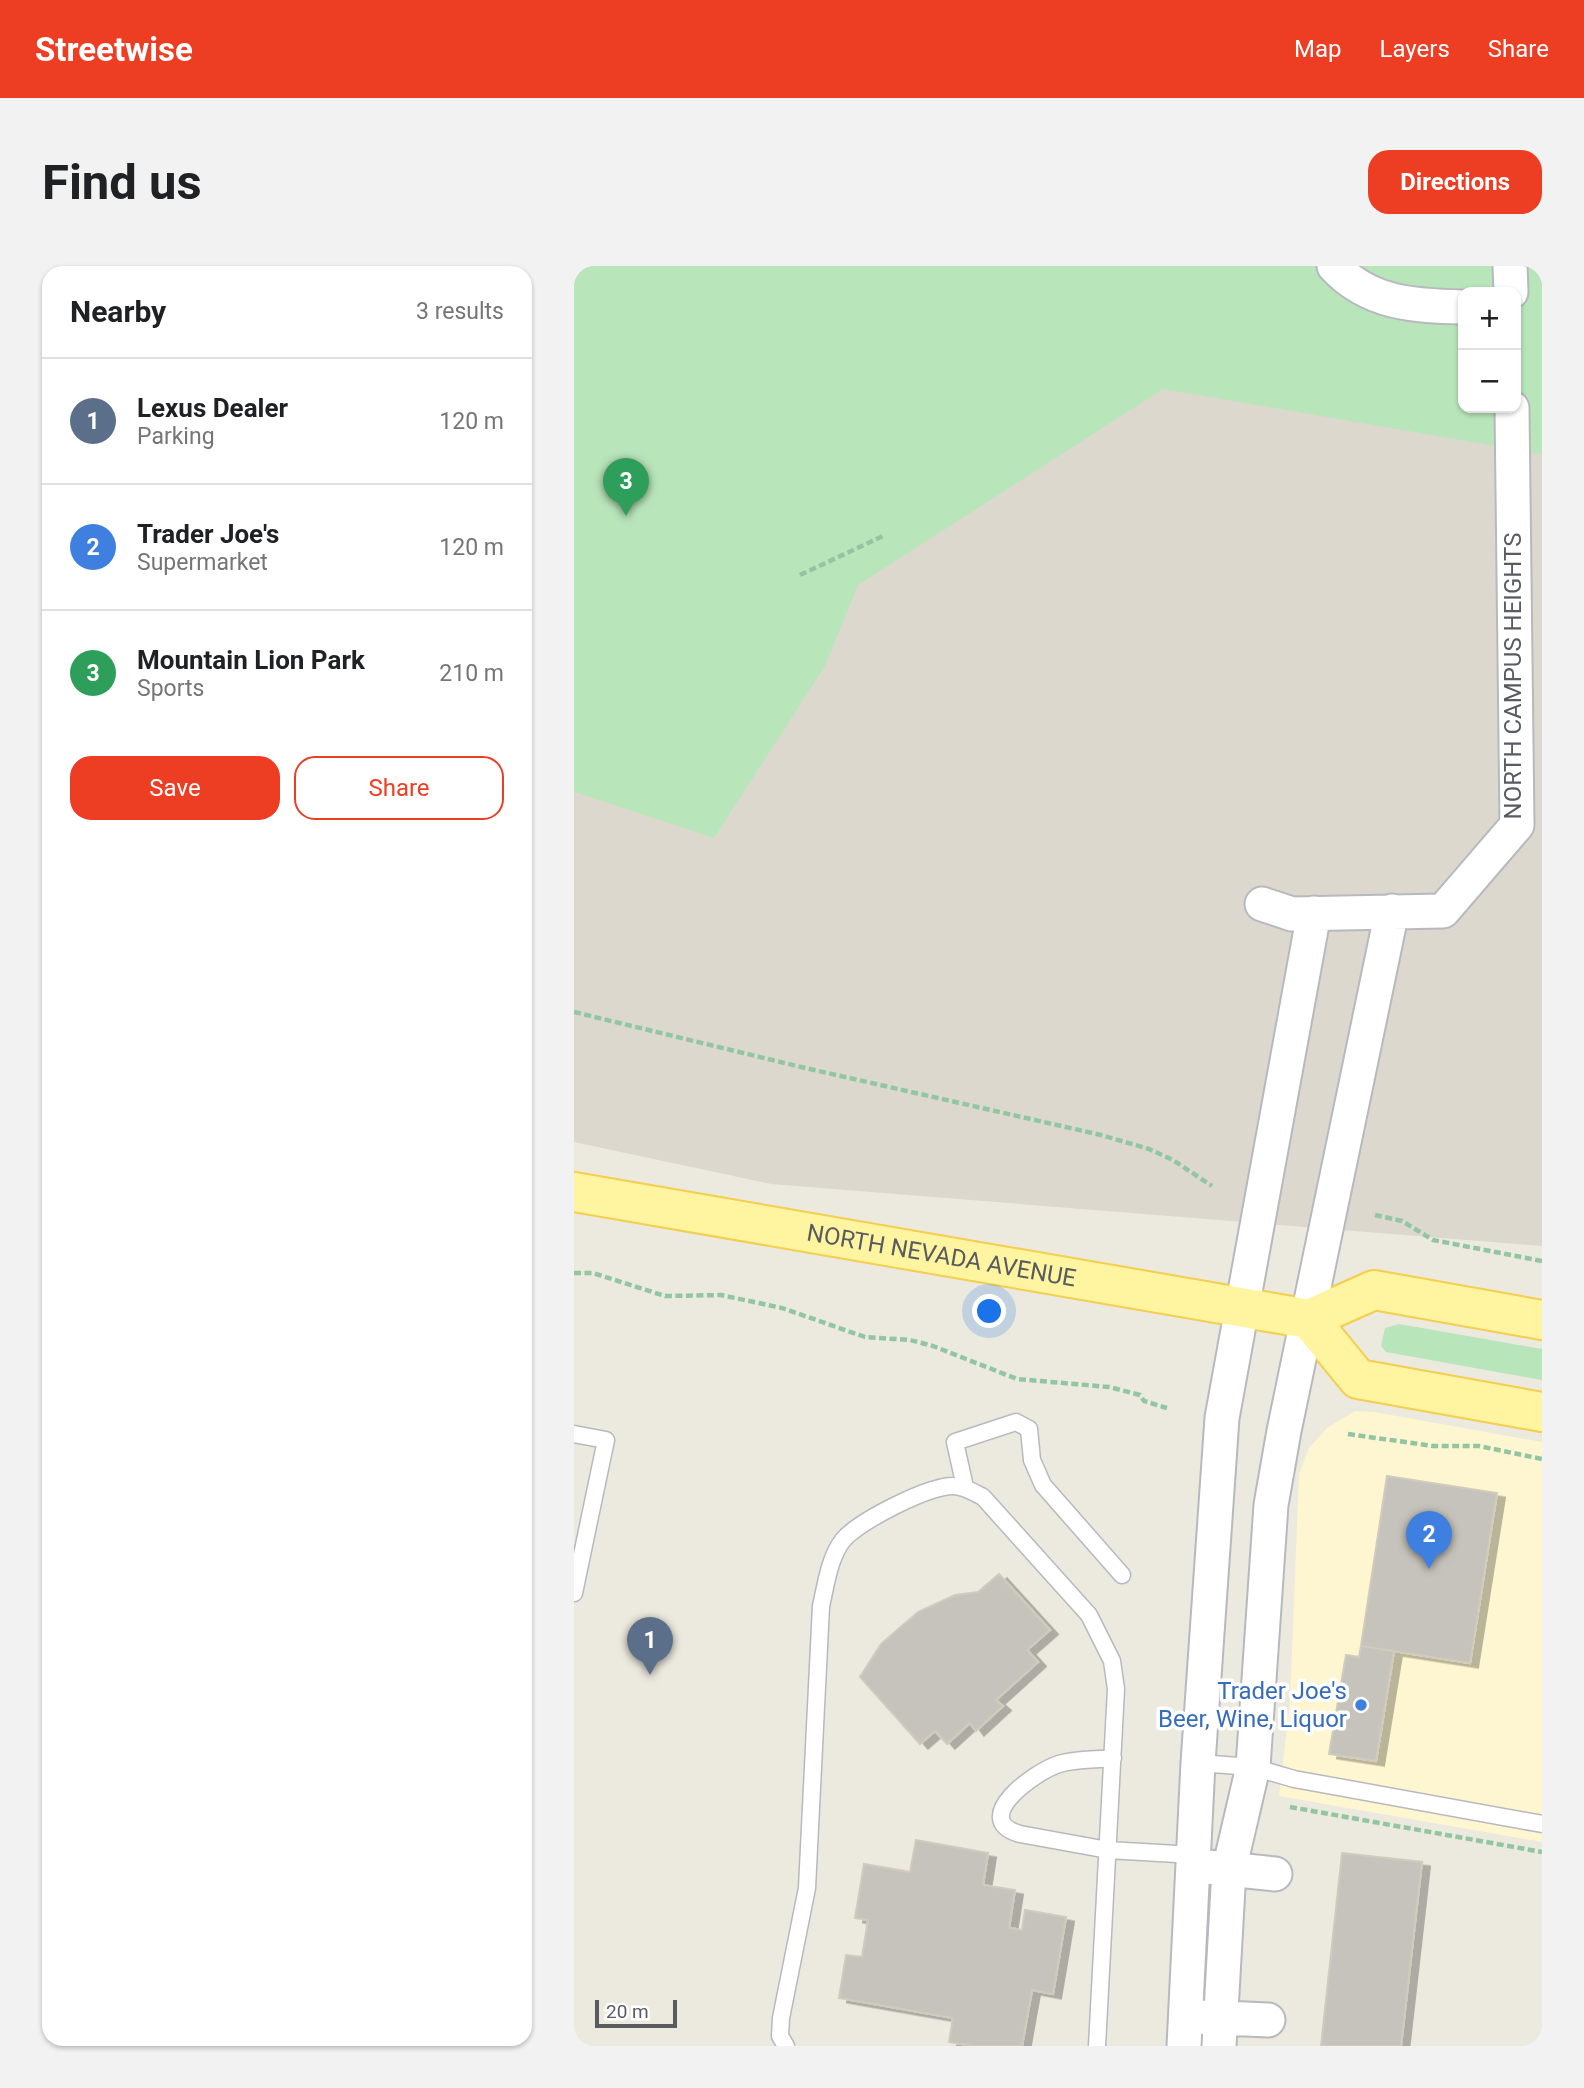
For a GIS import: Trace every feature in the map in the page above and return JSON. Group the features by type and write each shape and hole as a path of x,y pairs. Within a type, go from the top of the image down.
{"main road":[{"name":"NORTH NEVADA AVENUE","path":"574,1192 1309,1319"},
{"path":"1542,1320 1374,1290 1309,1319 1358,1380 1542,1412"}],"street":[{"path":"1334,266 1359,286 1382,299 1418,306 1458,307"},
{"path":"1510,266 1511,287"},
{"name":"NORTH CAMPUS HEIGHTS","path":"1262,904 1292,914 1443,911 1517,825 1512,413"},
{"path":"1220,2032 1229,1870 1253,1767 1271,1505 1392,912"},
{"path":"1268,2020 1220,2032 1185,2031 1198,1763 1222,1418 1314,913"},
{"path":"1193,1861 1229,1870 1275,1874"}],"lane":[{"path":"965,1488 955,1442 1016,1422 1029,1429 1032,1460 1043,1485 1122,1575"},
{"path":"574,1434 606,1440 574,1593"},
{"path":"786,2046 780,2036 781,2018 807,1888 821,1606 828,1574 842,1542 856,1527 881,1512 950,1486 965,1488 983,1497 1089,1615 1112,1661 1116,1689 1097,2046"},
{"path":"1113,1759 1062,1763 1050,1767 1023,1784 1006,1802 1001,1812 1003,1824 1010,1831 1108,1850 1193,1861"},
{"path":"1198,1763 1253,1767 1294,1779 1542,1824"}],"path":[{"path":"800,575 883,536"},
{"path":"574,1012 1101,1135 1149,1149 1174,1160 1212,1186"},
{"path":"1375,1215 1402,1220 1433,1240 1542,1261"},
{"path":"574,1273 593,1273 665,1296 721,1295 782,1308 865,1337 910,1340 933,1346 1017,1379 1109,1387 1140,1395 1144,1401 1167,1408"},
{"path":"1348,1434 1433,1446 1479,1446 1542,1459"},
{"path":"1290,1807 1542,1852"}],"shaded area":[{"path":"574,266 1542,266 1542,1246 771,1184 574,1142"},
{"path":"1355,1411 1374,1412 1542,1442 1542,1842 1279,1796 1290,1702 1299,1474 1309,1448 1327,1428"}],"green space":[{"path":"574,266 1542,266 1542,454 1163,389 858,585 825,666 714,838 574,792"},
{"path":"1399,1324 1542,1349 1542,1380 1386,1352 1381,1346 1385,1328"}],"building":[{"path":"1387,1476 1497,1493 1470,1663 1361,1646"},
{"path":"999,1574 1050,1630 1027,1650 1038,1662 996,1700 1003,1706 976,1731 970,1723 947,1744 935,1731 920,1744 860,1677 881,1644 918,1612 955,1595 978,1592"},
{"name":"Trader Joe's Beer, Wine, Liquor","path":"1361,1646 1394,1651 1376,1761 1329,1754 1346,1655 1359,1657"},
{"path":"916,1840 988,1853 983,1885 1015,1890 1009,1928 1022,1930 1025,1910 1066,1917 1053,1994 1032,1990 1022,2046 973,2046 949,2042 953,2018 839,1998 846,1955 862,1957 868,1920 855,1918 864,1864 910,1872"},
{"path":"1342,1853 1422,1862 1401,2046 1321,2046"}],"place":[{"name":"Mountain Lion Park","path":"626,516"},
{"name":"Trader Joe's","path":"1429,1569"},
{"name":"Lexus Dealer","path":"650,1675"},
{"name":"Trader Joe's Beer, Wine, Liquor","path":"1361,1705"}]}
